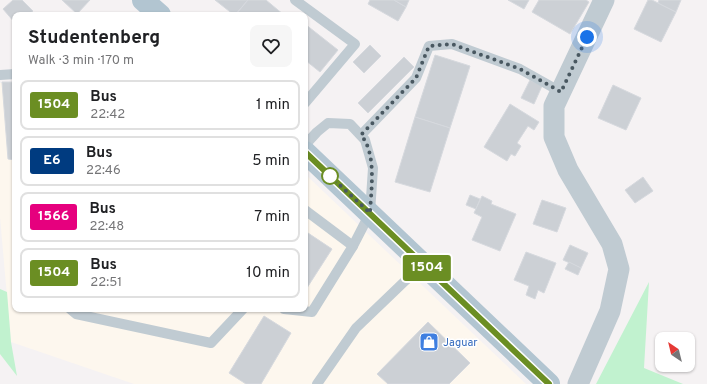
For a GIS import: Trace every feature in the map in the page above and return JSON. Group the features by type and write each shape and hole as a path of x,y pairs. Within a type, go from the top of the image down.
{"main road":[{"path":"143,0 157,12"},
{"path":"308,155 549,384"}],"street":[{"path":"578,384 610,311 619,269 612,244 568,170 554,137 554,106 604,0"}],"lane":[{"path":"295,0 355,44 308,99"},
{"path":"361,135 416,78 429,46 452,44 520,69 561,92"},
{"path":"0,75 12,74"},
{"path":"308,142 328,123 350,124 365,140 373,168 370,213 353,246 312,312 308,312"},
{"path":"308,212 353,246"},
{"path":"317,384 356,328 405,280 424,265"},
{"path":"74,312 76,314 211,343 240,312"}],"shaded area":[{"path":"12,82 12,312 308,312 308,177 526,384 134,384 11,342 0,217 0,83"}],"green space":[{"path":"649,282 644,368 683,384 596,384"},
{"path":"0,289 7,292 11,342 17,376 0,354"}],"building":[{"path":"13,0 22,0 33,11 12,12 12,20 3,9"},
{"path":"62,0 90,0 79,12 75,12"},
{"path":"215,0 248,0 238,12 230,12"},
{"path":"248,0 266,0 280,12 238,12"},
{"path":"370,0 394,0 406,7 398,21 368,4"},
{"path":"394,0 409,0 406,7"},
{"path":"508,0 529,0 524,9"},
{"path":"539,0 586,0 589,2 570,34 532,12"},
{"path":"648,0 652,0 676,12 661,42 634,29"},
{"path":"659,0 681,0 676,12 658,3"},
{"path":"308,26 338,50 320,72 308,62"},
{"path":"370,45 381,56 364,73 353,62"},
{"path":"435,55 470,66 450,128 415,117"},
{"path":"404,57 414,67 368,113 358,103"},
{"path":"530,80 542,86 534,104 521,98"},
{"path":"2,82 12,82 12,160 8,159"},
{"path":"613,85 641,98 626,130 598,118"},
{"path":"510,104 539,122 534,130 528,126 517,143 521,146 515,156 511,154 507,161 484,147"},
{"path":"415,117 450,128 430,192 395,182"},
{"path":"643,177 653,191 635,203 625,190"},
{"path":"470,195 480,199 476,209 466,205"},
{"path":"482,196 492,201 491,204 516,214 500,251 472,240 482,217 474,213"},
{"path":"542,200 566,208 557,232 533,224"},
{"path":"308,233 332,249 308,286"},
{"path":"570,245 588,253 581,268 563,260"},
{"path":"526,252 556,263 544,293 538,290 535,299 526,295 529,286 514,280"},
{"path":"569,262 581,268 578,275 565,269"},
{"path":"264,316 291,333 261,384 246,384 229,373"},
{"name":"Jaguar","path":"428,322 470,363 449,384 388,384 377,374"}],"bus line":[{"name":"1504","path":"308,155 549,384"}],"place":[{"name":"Jaguar","path":"429,342"}],"route":[{"path":"330,176 370,213 373,168 365,140 361,135 416,78 429,46 452,44 520,69 561,92 587,37"}]}
